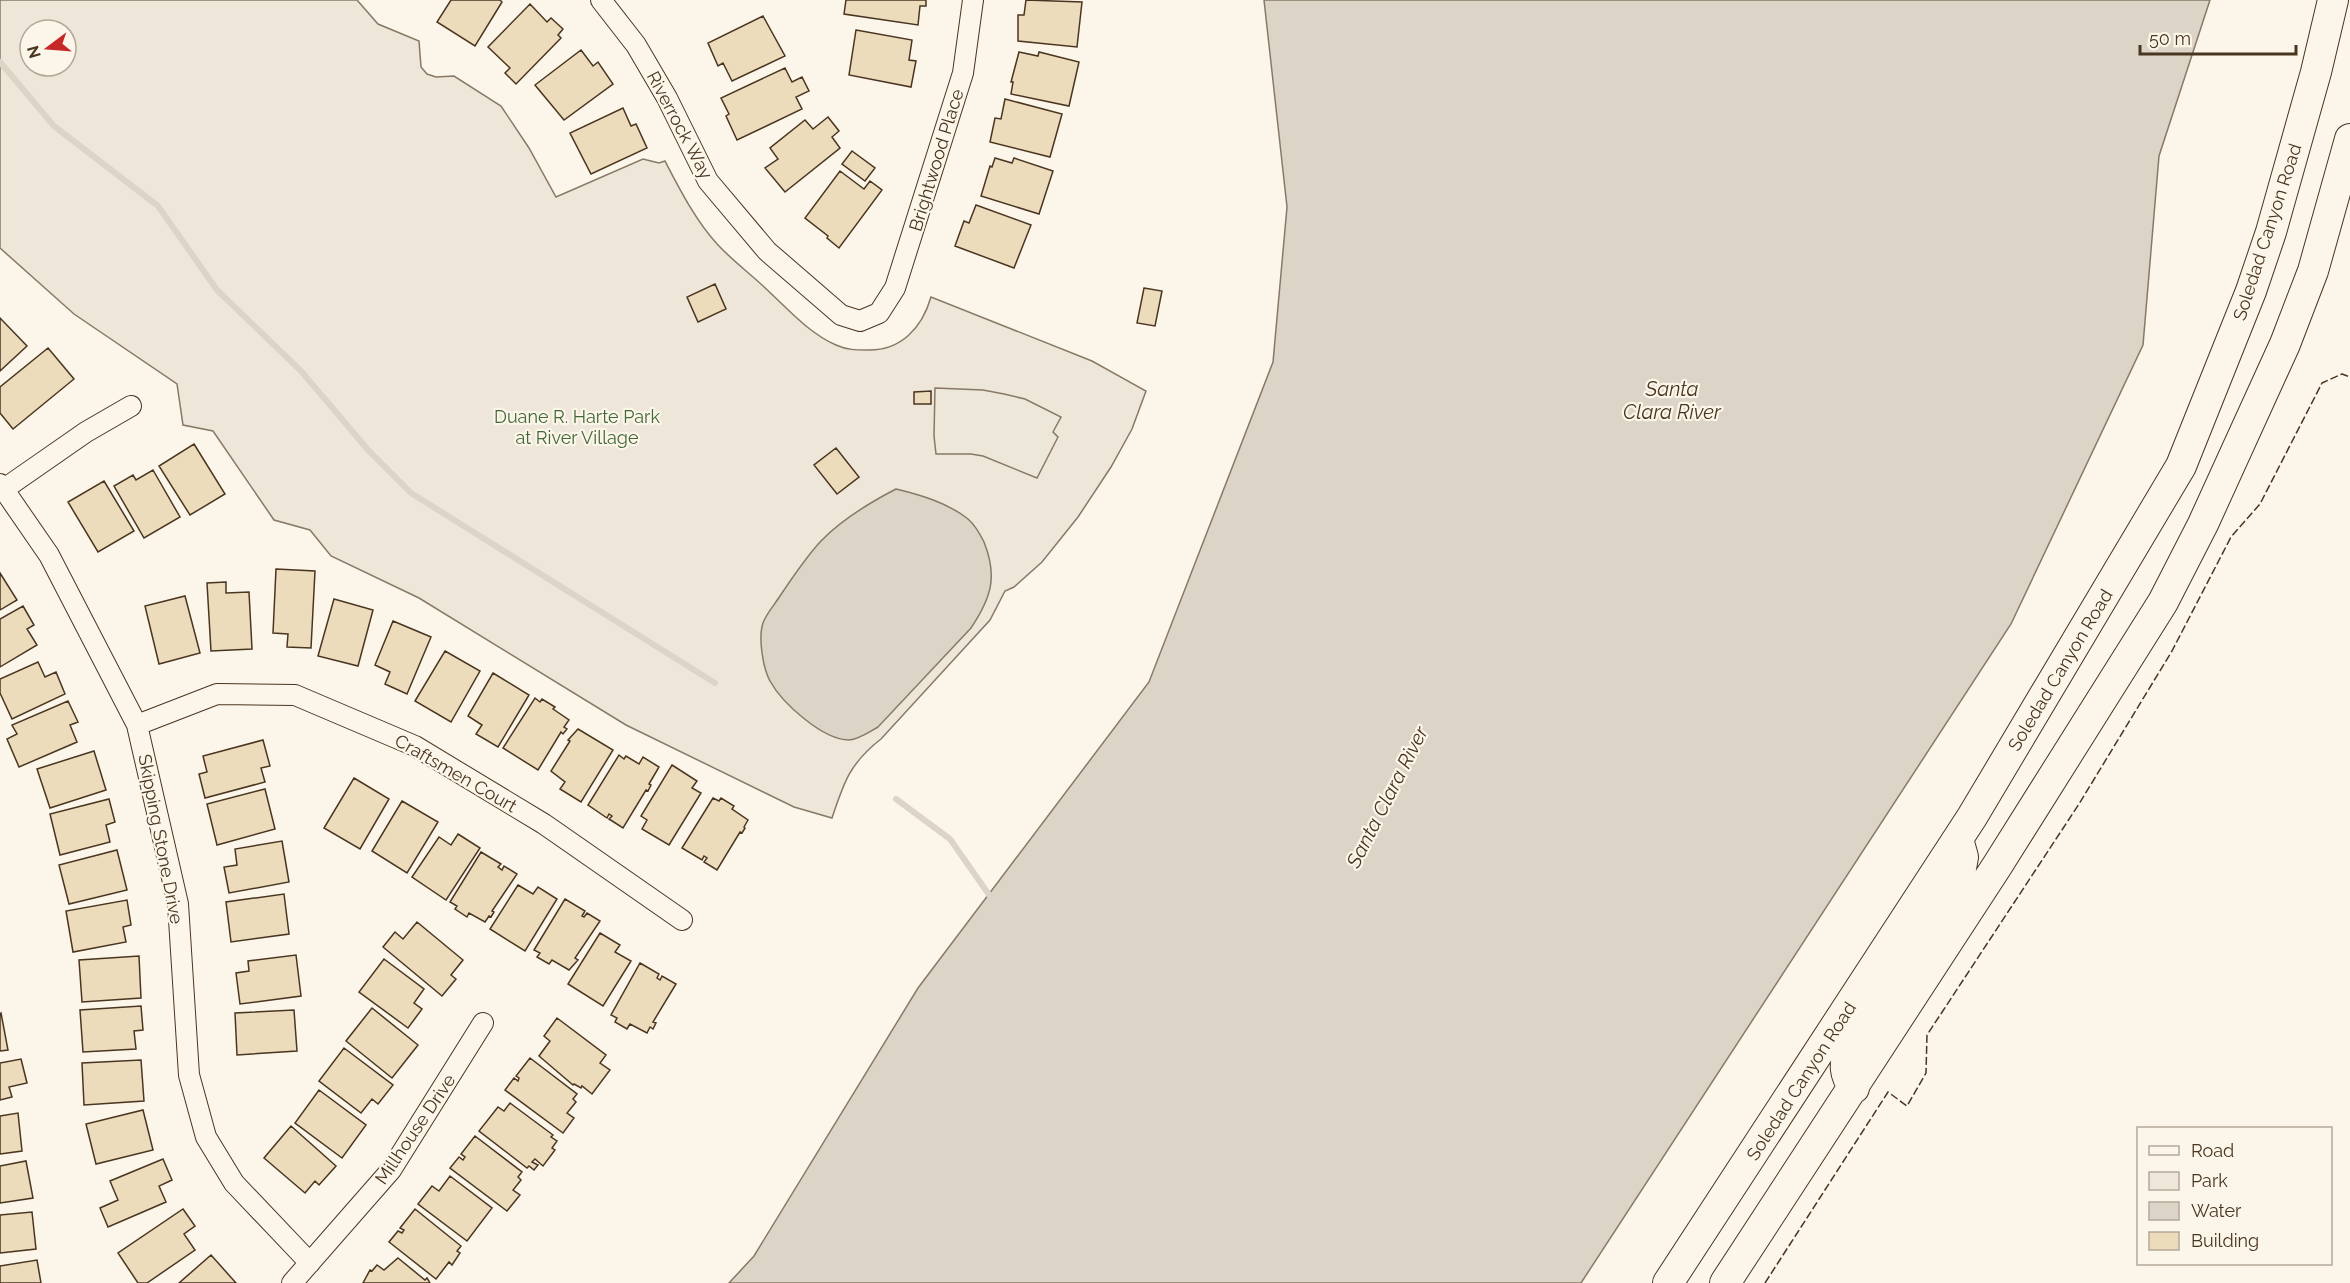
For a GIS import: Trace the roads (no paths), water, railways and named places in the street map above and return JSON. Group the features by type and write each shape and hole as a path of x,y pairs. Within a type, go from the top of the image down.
{"main road":[{"name":"Soledad Canyon Road","path":"1668,1283 1958,840 2181,466 2251,291 2271,232 2316,72 2333,0"},
{"path":"1725,1283 1997,866 2163,602 2202,524 2285,344 2313,271 2350,139"},
{"path":"1854,1088 1846,1076 1845,1063 1849,1048 1960,874 1963,857 1958,840"}],"street":[{"name":"Riverrock Way","path":"601,0 636,45 657,80 708,181 768,251 840,315 860,321 879,313"},
{"name":"Brightwood Place","path":"879,313 895,288 963,73 973,0"},
{"path":"2,486 131,406"},
{"name":"Skipping Stone Drive","path":"2,486 49,555 137,724 178,904 189,1075 206,1137 234,1183 310,1263"},
{"name":"Craftsmen Court","path":"137,724 217,694 295,695 414,746 544,824 682,921"},
{"name":"Millhouse Drive","path":"292,1283 391,1170 483,1023"}],"water":[{"name":"Santa Clara River","path":"1264,0 2210,0 2159,156 2143,345 2011,624 1581,1283 729,1283 754,1256 918,988 1149,682 1273,362 1287,207"},
{"path":"896,489 943,504 971,521 982,539 991,566 988,597 971,628 878,727 853,739 839,738 827,734 804,719 784,700 770,681 763,661 761,645 763,623 794,575 821,541 856,512"}],"waterway":[{"path":"0,62 54,126 158,206 217,290 301,371 369,451 411,493 715,683"},
{"path":"896,799 950,839 992,899"}],"park label":[{"name":"Duane R. Harte Park at River Village","path":"577,426"}]}
